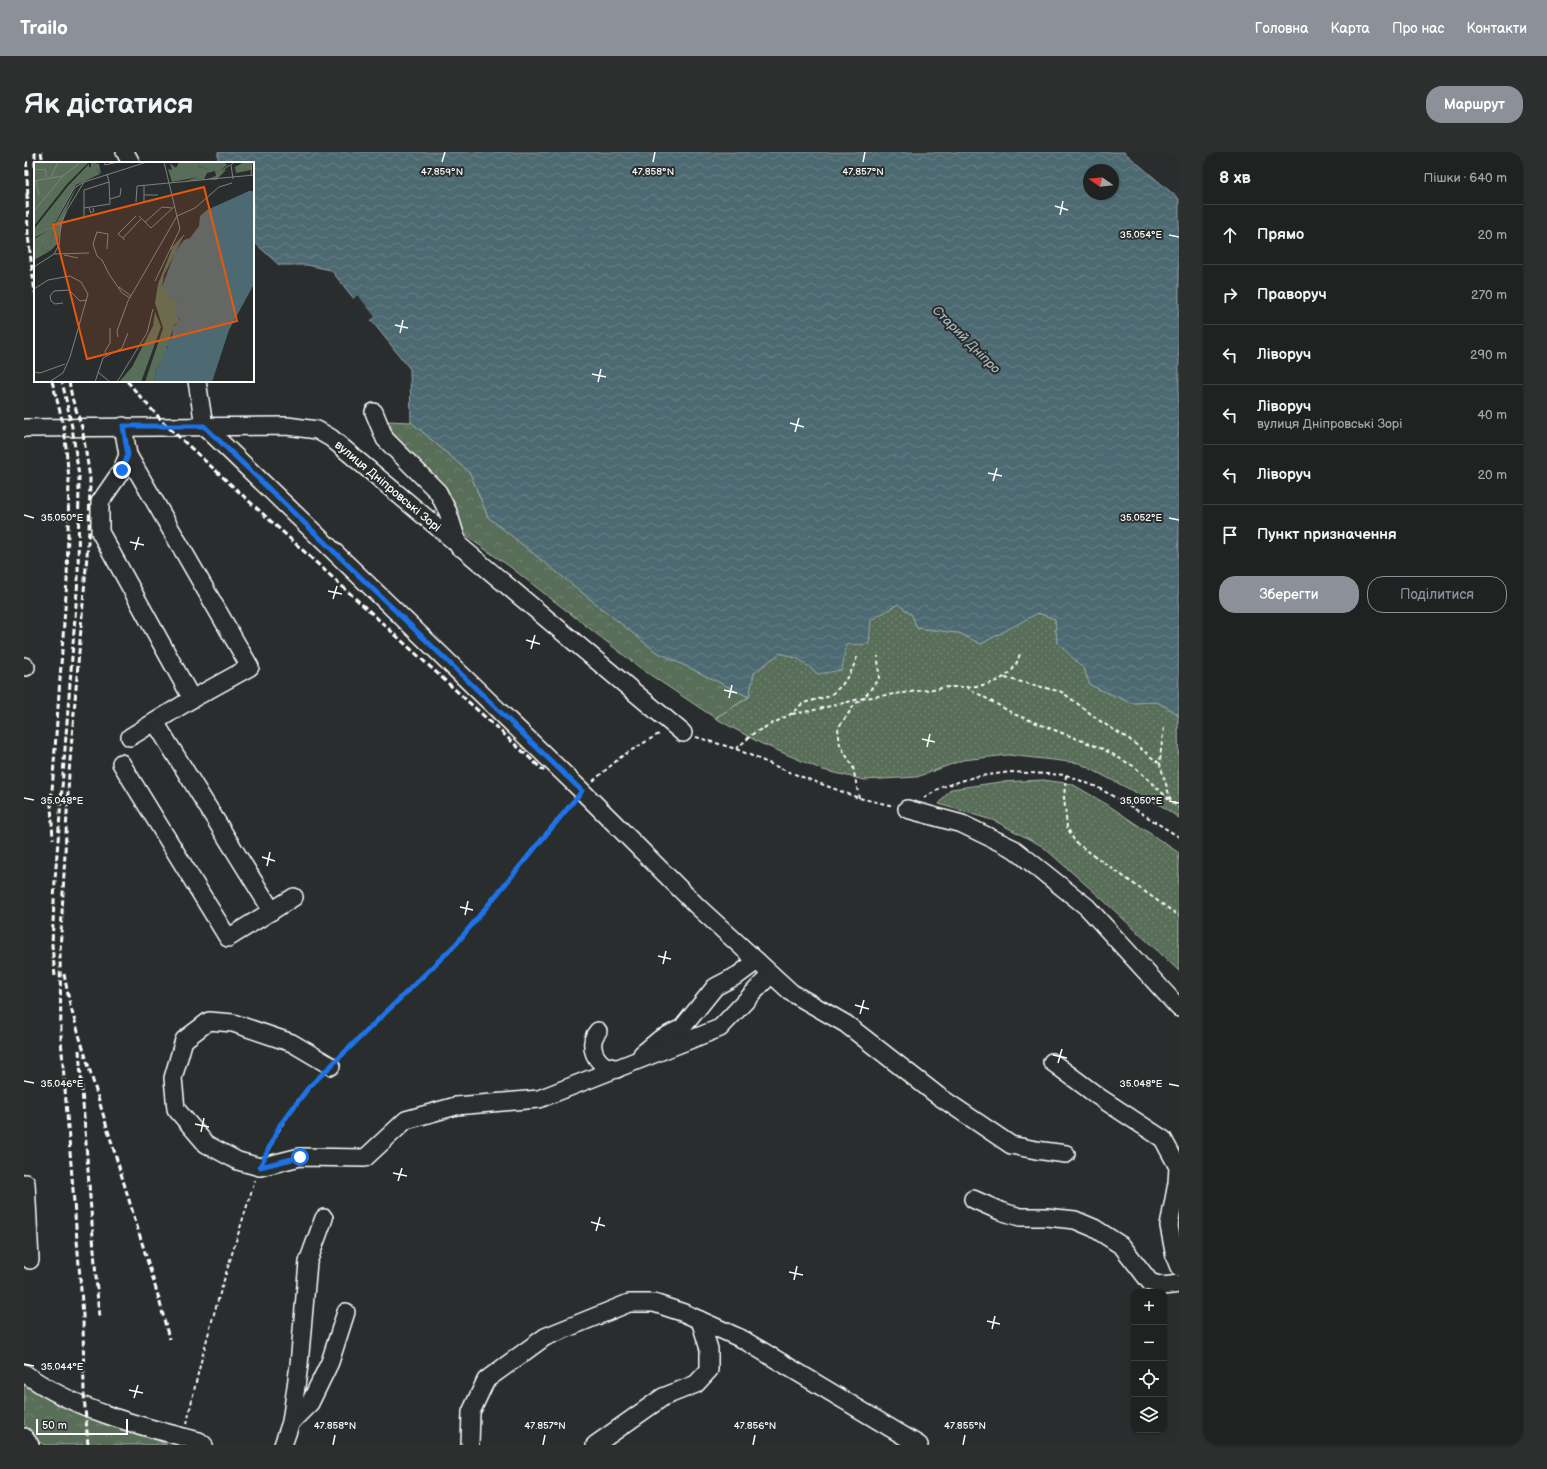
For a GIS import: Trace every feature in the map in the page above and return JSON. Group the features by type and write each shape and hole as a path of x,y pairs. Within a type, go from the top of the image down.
{"street":[{"path":"125,152 130,162"},
{"path":"197,382 204,426 582,791 697,906 792,993 846,1024 937,1096 1011,1145 1066,1154"},
{"path":"374,412 385,438 438,492 448,512 460,547"},
{"path":"123,426 128,455 250,667 192,699 130,737"},
{"name":"вулиця Дніпровські Зорі","path":"24,428 123,426 287,426 317,430 331,438 682,733"},
{"path":"128,455 122,470 100,502 100,532 192,699"},
{"path":"155,722 272,911"},
{"path":"121,763 228,938 294,898"},
{"path":"907,809 962,824 1014,849 1088,907 1179,1008"},
{"path":"598,1031 593,1036 592,1045 596,1056 605,1065 625,1066 660,1039 682,1028 715,987 738,975 757,961"},
{"path":"331,1066 292,1043 233,1023 209,1022 184,1040 173,1078 176,1109 206,1144 238,1161 260,1167 300,1157 365,1158 406,1120 456,1106 539,1100 720,1028 771,974"},
{"path":"1052,1062 1099,1097 1163,1139 1178,1166 1177,1184 1169,1226 1175,1257 1179,1267"},
{"path":"24,1182 26,1183 30,1260"},
{"path":"973,1199 1000,1211 1020,1217 1046,1217 1075,1220 1094,1228 1122,1246 1150,1282 1163,1286 1179,1284"},
{"path":"282,1445 291,1422 299,1364 308,1262 324,1218"},
{"path":"470,1445 471,1412 486,1380 545,1337 629,1303 654,1303 684,1312 742,1339 919,1445"},
{"path":"291,1422 310,1403 330,1362 346,1312"},
{"path":"594,1445 663,1397 696,1384 709,1370 709,1349 700,1320"},
{"path":"24,1373 38,1383 94,1411 145,1427 200,1441 204,1445"},
{"path":"24,1437 30,1445"}],"path":[{"path":"791,714 864,698 948,687 984,686 1004,678 1018,663 1020,654"},
{"path":"859,798 853,767 840,745 838,728 855,704 864,698 879,678 878,656"},
{"path":"736,749 754,733 791,714 803,704 830,696 842,685 852,670 858,657"},
{"path":"1004,678 1062,692 1082,708 1129,739 1160,764"},
{"path":"966,687 1016,715 1103,749 1135,768 1179,808"},
{"path":"1164,728 1160,764 1171,801"},
{"path":"184,1437 196,1378 216,1303 260,1167 280,1125 309,1087 456,944 582,791 622,756 657,735 675,730 736,749 789,772 859,798 907,809 942,787 974,777 1010,772 1066,775 1097,787 1130,806 1179,838"},
{"path":"1066,775 1064,797 1067,827 1075,842 1179,916"}],"green space":[{"path":"386,421 411,422 470,473 488,517 655,651 749,697 715,718 643,670 509,566 459,531 390,435"},
{"path":"898,604 912,615 917,628 959,633 981,644 1037,613 1055,619 1057,642 1084,669 1090,685 1131,703 1157,702 1178,714 1179,818 1160,805 1079,763 1008,755 963,760 917,777 864,780 823,770 760,743 715,718 749,697 754,673 780,653 799,659 818,674 871,620"},
{"path":"1044,780 1072,784 1108,805 1179,853 1179,971 1101,898 1042,846 995,821 939,804 951,789 1000,782"},
{"path":"24,1377 79,1398 167,1445 45,1445 37,1441 24,1424"}],"water":[{"name":"Старий Дніпро","path":"218,152 1124,152 1179,199 1179,717 1178,714 1157,702 1131,703 1090,685 1084,669 1057,642 1055,619 1038,613 981,644 959,633 917,628 912,615 898,604 871,620 869,644 846,645 842,670 818,674 799,659 780,653 754,673 749,697 655,651 488,517 470,473 411,422 410,369 331,270 307,265 279,265 254,242 254,162 218,162"}],"pier":[{"path":"358,295 375,317 369,321 352,300"}],"railway":[{"path":"26,152 28,198"},
{"path":"35,152 35,162"},
{"path":"41,152 43,162"},
{"path":"27,193 28,235 34,285"},
{"path":"52,382 64,427 69,479 67,581 51,805 53,839"},
{"path":"55,976 52,945 55,880 78,578 79,476 72,427 62,382"},
{"path":"69,382 72,398 82,427 90,478 89,531 69,773 60,953 61,1039 83,1315 84,1395 88,1445"},
{"path":"128,382 167,426 544,771"},
{"path":"64,974 70,1005 159,1299 169,1339"},
{"path":"79,1050 99,1317"}],"route":[{"path":"122,470 128,455 123,426 204,426 582,791 456,944 309,1087 280,1125 260,1167 300,1157"}]}
